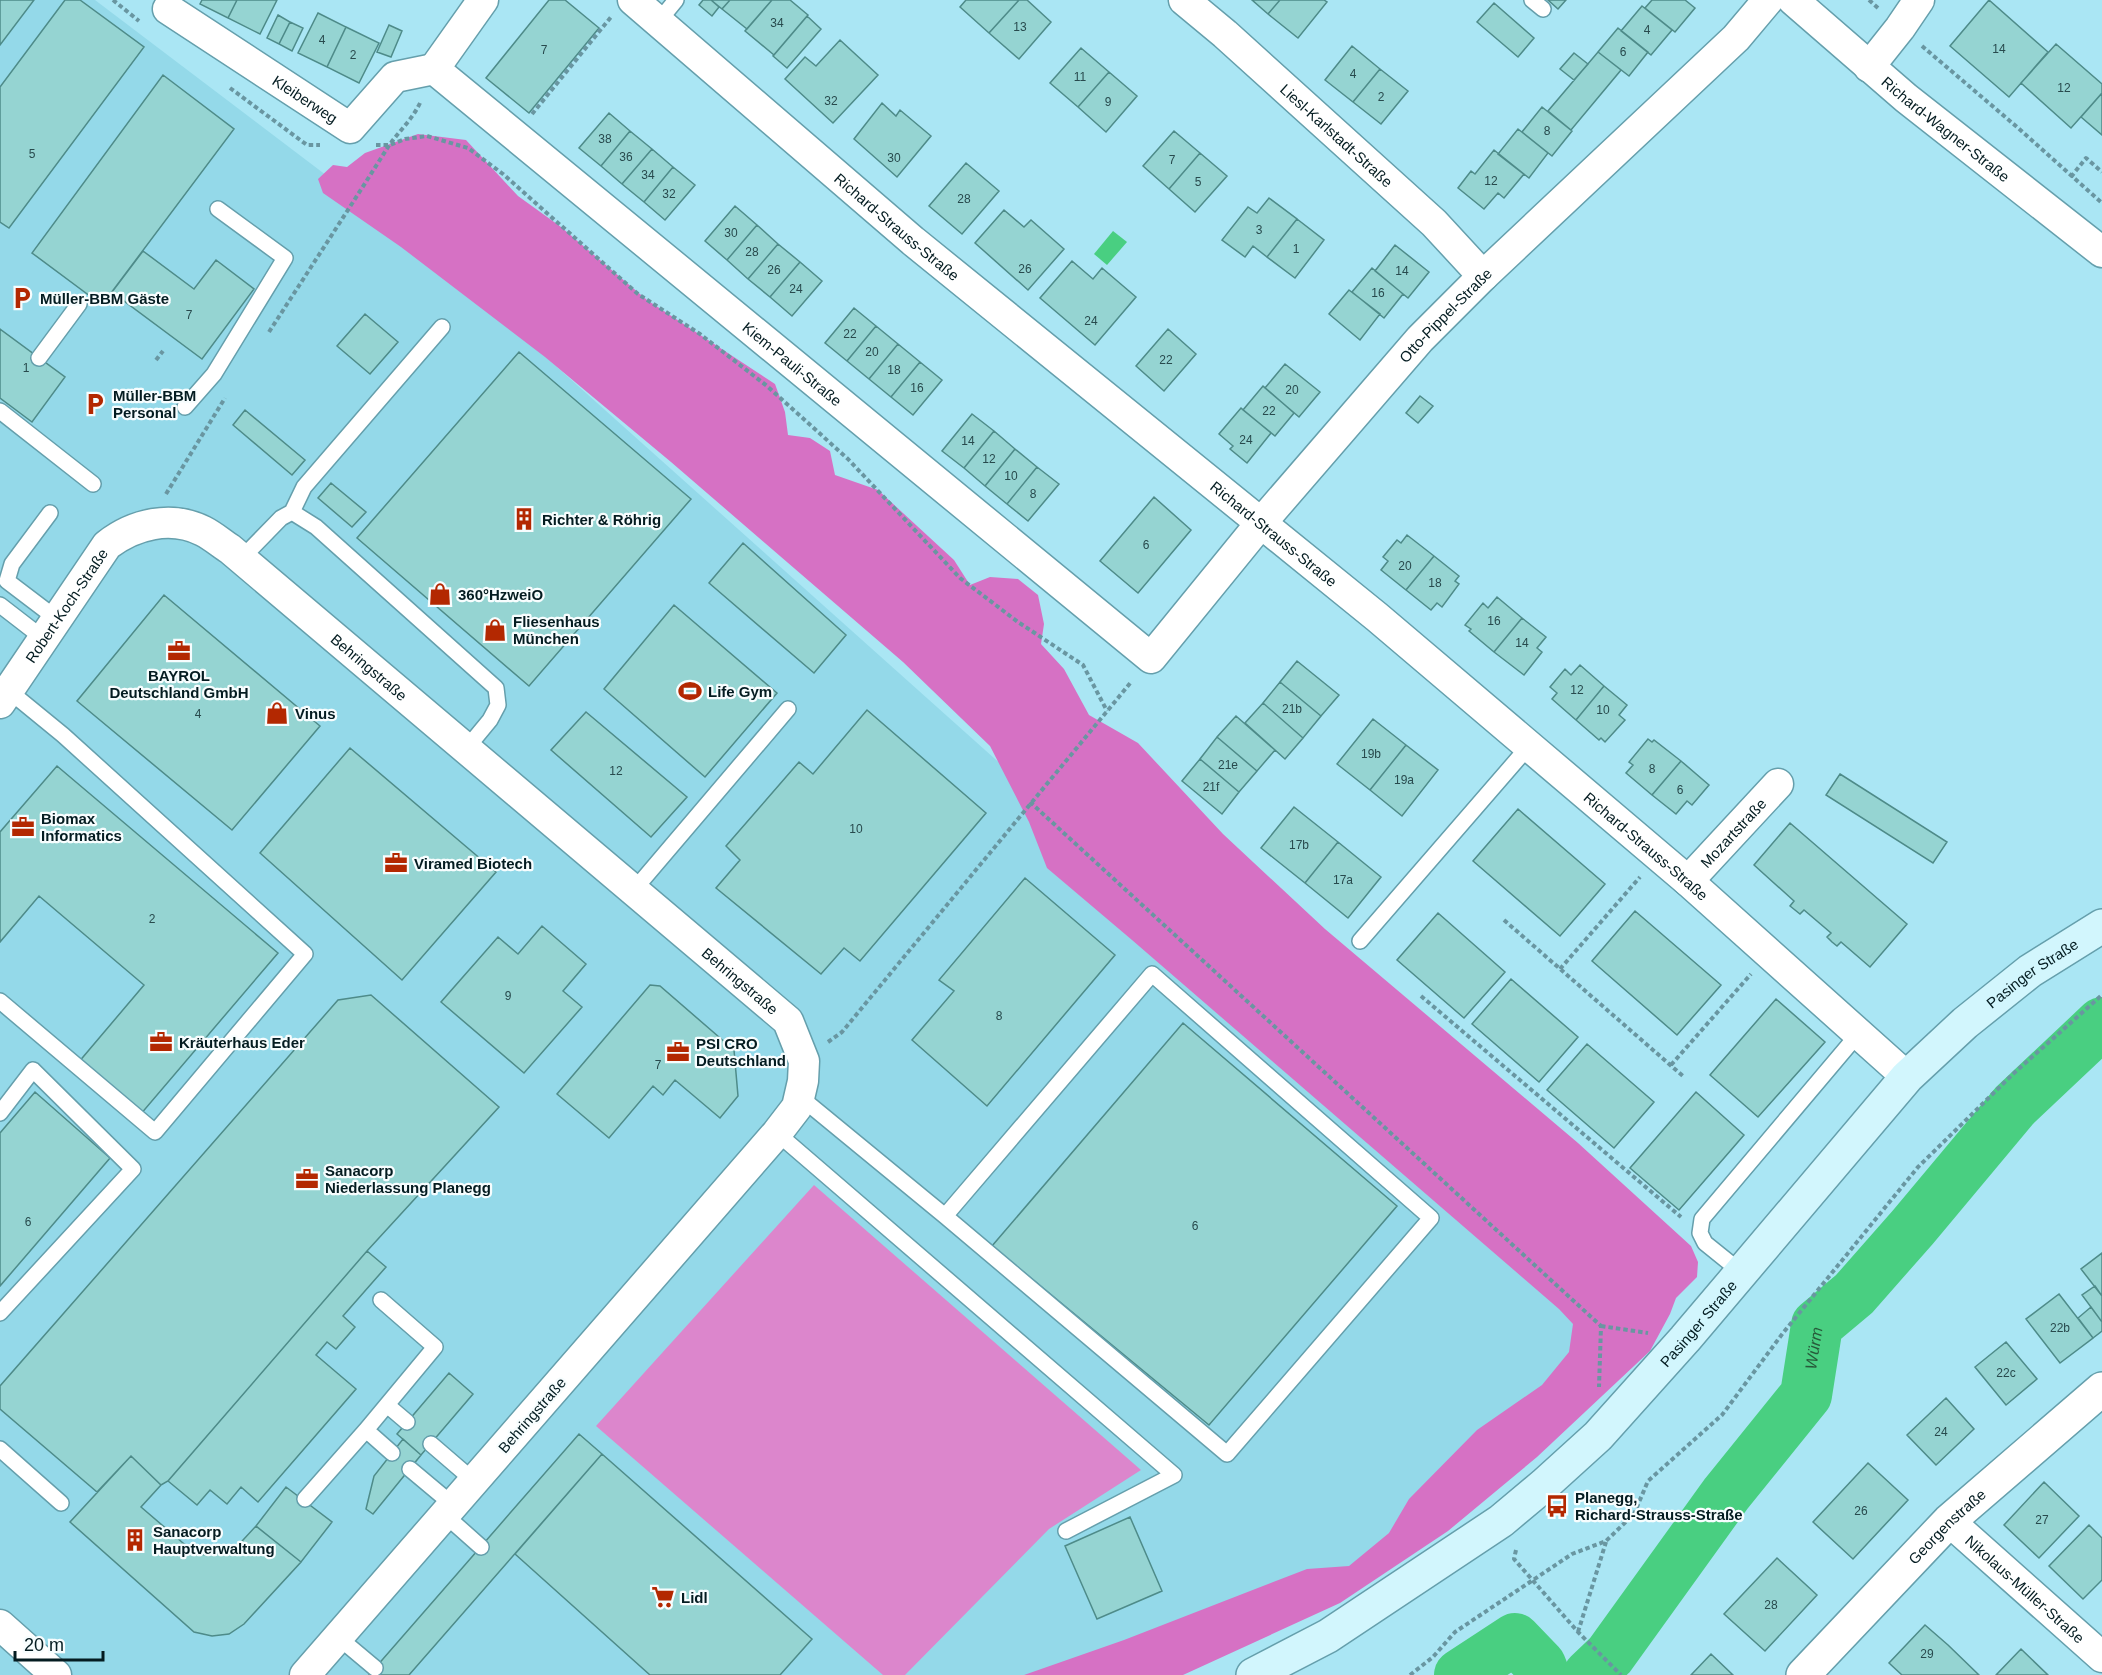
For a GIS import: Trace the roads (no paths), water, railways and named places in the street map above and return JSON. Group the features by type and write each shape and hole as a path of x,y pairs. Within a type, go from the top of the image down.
{"main road":[{"name":"Pasinger Straße","path":"1253,1675 1328,1636 1501,1521 1598,1436 1685,1339 1907,1077 1965,1023 2030,971 2102,926"}],"street":[{"path":"434,69 483,0"},
{"name":"Liesl-Karlstadt-Straße","path":"1184,0 1225,34 1434,223 1483,276"},
{"name":"Otto-Pippel-Straße","path":"1151,658 1262,523 1420,339 1483,276 1736,38 1768,0"},
{"name":"Richard-Wagner-Straße","path":"1792,0 1869,67 2102,252"},
{"path":"1869,67 1919,0"},
{"name":"Richard-Strauss-Straße","path":"625,5 667,11 913,241 1377,617 1688,881 1907,1077"},
{"name":"Kleiberweg","path":"168,9 350,128 395,77 434,69"},
{"name":"Kiem-Pauli-Straße","path":"434,69 1151,658"},
{"name":"Behringstraße","path":"147,525 164,523 203,531 241,559 788,1021 804,1061 797,1107 777,1133 305,1675"},
{"name":"Robert-Koch-Straße","path":"4,697 108,545 127,532 147,525"},
{"name":"Mozartstraße","path":"1688,881 1778,784"},
{"name":"Georgenstraße","path":"1803,1675 1949,1521 2102,1389"},
{"name":"Nikolaus-Müller-Straße","path":"1949,1521 2102,1657"},
{"path":"0,1625 56,1675"}],"lane":[{"path":"185,407 214,374 285,258 218,209"},
{"path":"39,358 80,304"},
{"path":"241,559 281,518 292,512 304,488 442,327"},
{"path":"0,411 93,484"},
{"path":"292,512 315,527 496,688 498,705 490,720 466,748"},
{"path":"50,513 12,564 7,581 50,629"},
{"path":"0,605 50,629"},
{"path":"0,1001 155,1132 304,954 63,735 4,697"},
{"path":"634,890 788,709"},
{"path":"1360,941 1529,746"},
{"path":"799,1096 1227,1454 1431,1218 1152,974 945,1216"},
{"path":"1741,1272 1705,1243 1700,1233 1701,1219 1858,1034"},
{"path":"0,1113 33,1070 133,1169 0,1313"},
{"path":"777,1133 1174,1475 1066,1531"},
{"path":"305,1499 435,1347 381,1300"},
{"path":"387,1405 407,1422"},
{"path":"366,1430 392,1453"},
{"path":"431,1444 474,1481"},
{"path":"0,1449 61,1503"},
{"path":"410,1469 481,1547"},
{"path":"338,1637 375,1668"}],"waterway":[{"name":"Würm","path":"1589,1675 1610,1655 1726,1494 1806,1395 1817,1325 1854,1294 2015,1105 2102,1023"},
{"name":"Würm","path":"1460,1675 1515,1639 1540,1665 1544,1675"}],"place":[{"name":"Müller-BBM Gäste","path":"22,298"},
{"name":"Müller-BBM Personal","path":"95,404"},
{"name":"Richter & Röhrig","path":"524,519"},
{"name":"360°HzweiO","path":"440,594"},
{"name":"Fliesenhaus München","path":"495,630"},
{"name":"BAYROL Deutschland GmbH","path":"179,651"},
{"name":"Life Gym","path":"690,691"},
{"name":"Vinus","path":"277,713"},
{"name":"Biomax Informatics","path":"23,827"},
{"name":"Viramed Biotech","path":"396,863"},
{"name":"Kräuterhaus Eder","path":"161,1042"},
{"name":"PSI CRO Deutschland","path":"678,1052"},
{"name":"Sanacorp Niederlassung Planegg","path":"307,1179"},
{"name":"Planegg, Richard-Strauss-Straße","path":"1557,1506"},
{"name":"Sanacorp Hauptverwaltung","path":"135,1540"},
{"name":"Lidl","path":"663,1597"}]}
